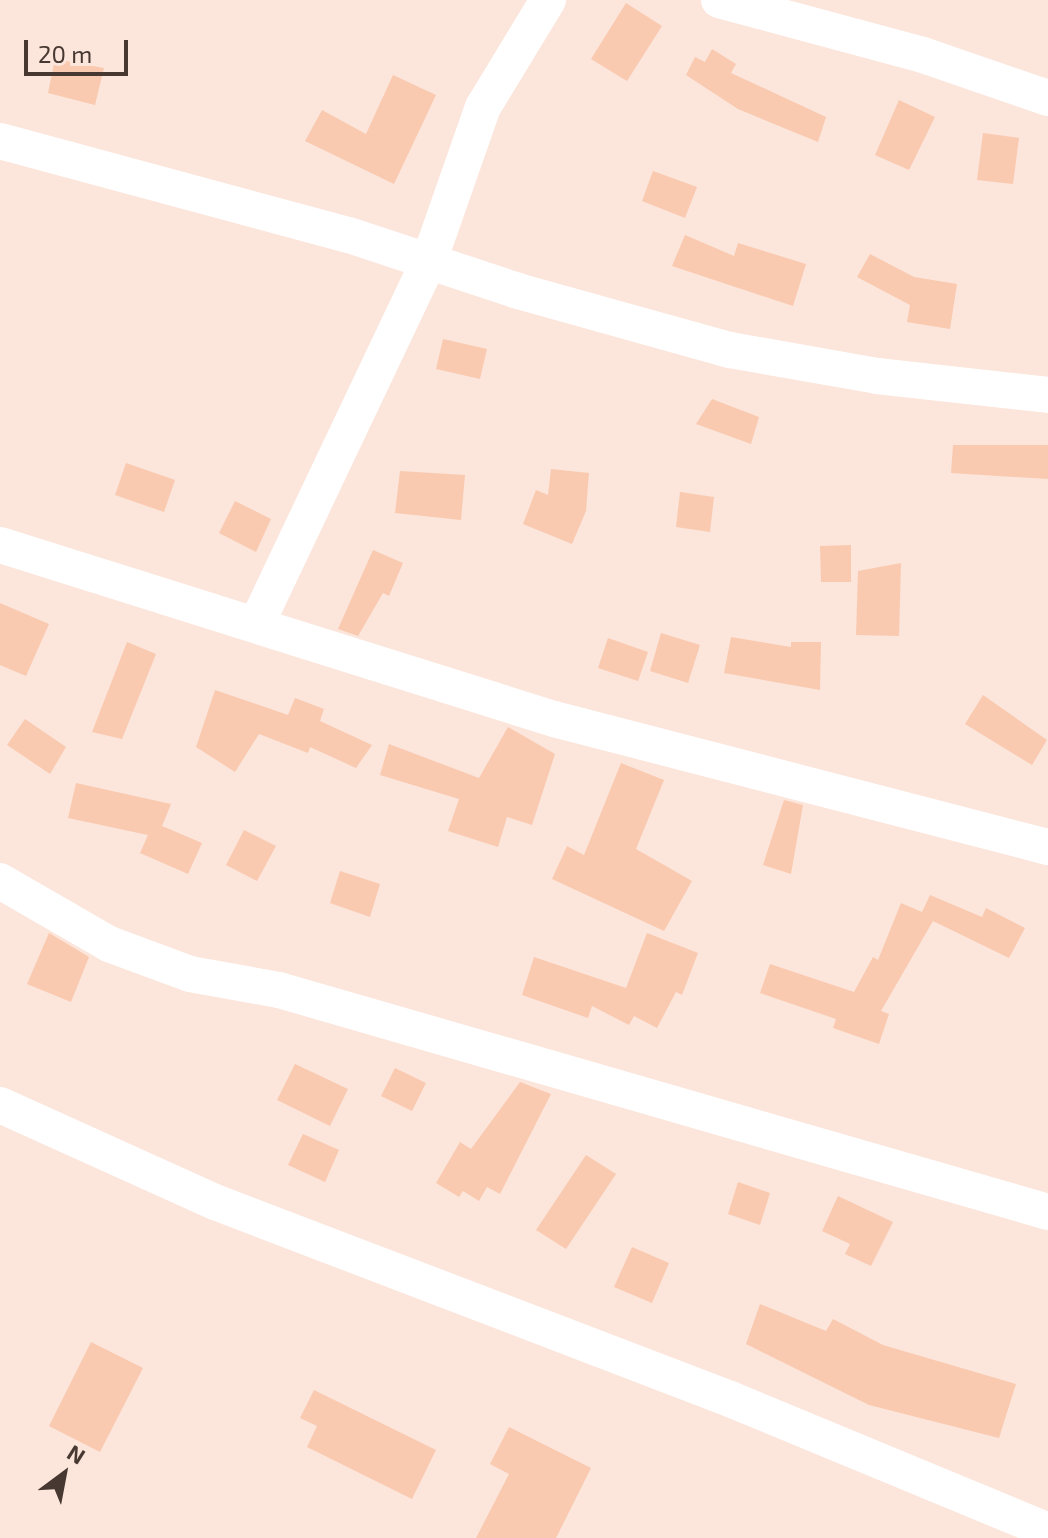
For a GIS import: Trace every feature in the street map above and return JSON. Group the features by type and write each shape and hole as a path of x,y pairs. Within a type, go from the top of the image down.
{"street":[{"path":"257,623 429,261 483,107 548,0"},
{"path":"719,0 923,55 1048,98"},
{"path":"0,141 429,261 730,350 877,376 1048,395"},
{"path":"0,545 257,623 554,719 1048,847"},
{"path":"0,881 109,944 190,974 279,990 1048,1212"},
{"path":"0,1105 215,1202 745,1405 1048,1531"}],"building":[{"path":"626,3 662,26 627,81 591,59"},
{"path":"712,49 736,64 731,73 826,117 818,142 738,109 686,75 695,57 705,62"},
{"path":"55,59 104,68 95,105 48,93"},
{"path":"393,75 436,95 394,184 305,141 322,110 366,134"},
{"path":"899,100 935,117 909,170 875,155"},
{"path":"983,133 1019,138 1013,184 977,180"},
{"path":"653,171 697,187 685,218 642,201"},
{"path":"685,235 734,256 738,243 806,264 793,306 672,266"},
{"path":"870,254 914,277 957,284 950,329 907,322 910,305 857,277"},
{"path":"443,339 487,349 480,379 436,369"},
{"path":"712,399 759,417 751,444 696,424"},
{"path":"953,445 1048,445 1048,479 951,473"},
{"path":"126,463 175,480 164,512 115,495"},
{"path":"551,469 589,473 586,511 572,544 523,524 536,490 548,495"},
{"path":"400,471 465,475 461,520 395,513"},
{"path":"680,492 714,497 710,532 676,527"},
{"path":"235,501 271,519 256,552 219,533"},
{"path":"851,545 851,582 821,582 820,546"},
{"path":"373,550 403,563 389,596 383,593 358,636 338,629"},
{"path":"901,563 899,636 856,635 858,571"},
{"path":"0,603 49,624 26,676 0,665"},
{"path":"661,633 700,645 688,683 650,671"},
{"path":"731,637 791,647 791,642 821,642 820,690 724,673"},
{"path":"608,638 648,652 638,681 598,668"},
{"path":"127,642 156,654 122,739 92,732"},
{"path":"215,690 288,715 295,698 324,709 320,721 372,745 356,768 310,747 308,753 259,734 235,772 196,747"},
{"path":"983,695 1047,740 1032,765 965,724"},
{"path":"25,719 66,747 50,774 7,745"},
{"path":"508,727 555,754 532,825 507,817 498,847 448,831 459,799 380,775 389,744 479,778"},
{"path":"621,763 664,780 636,849 692,881 664,931 552,879 567,846 584,855"},
{"path":"76,783 171,804 162,826 202,843 188,874 140,853 148,835 68,818"},
{"path":"784,800 803,805 791,874 763,865"},
{"path":"244,830 276,846 257,881 226,865"},
{"path":"340,871 380,884 370,917 330,903"},
{"path":"930,895 982,917 986,908 1025,928 1009,958 933,921 881,1011 889,1014 879,1044 833,1028 836,1019 760,993 770,964 854,992 873,957 878,960 901,903 922,912"},
{"path":"49,933 89,957 71,1002 27,984"},
{"path":"647,933 698,953 682,995 676,992 657,1028 634,1016 629,1025 592,1006 588,1018 522,995 534,957 626,988"},
{"path":"295,1064 348,1089 330,1126 277,1100"},
{"path":"395,1068 426,1083 412,1111 381,1096"},
{"path":"520,1082 551,1094 500,1194 487,1187 479,1201 463,1191 459,1197 436,1183 460,1142 471,1149"},
{"path":"303,1134 339,1150 325,1182 288,1165"},
{"path":"586,1155 616,1174 566,1249 536,1230"},
{"path":"738,1182 770,1193 760,1225 728,1214"},
{"path":"838,1196 893,1222 871,1266 845,1254 850,1244 822,1231"},
{"path":"632,1247 669,1263 652,1303 614,1287"},
{"path":"760,1304 826,1331 833,1319 883,1345 1016,1384 999,1438 869,1405 746,1344"},
{"path":"91,1342 143,1368 100,1452 49,1426"},
{"path":"314,1390 436,1450 412,1499 307,1447 317,1426 300,1418"},
{"path":"509,1427 591,1468 556,1538 476,1538 509,1474 490,1464"}]}
